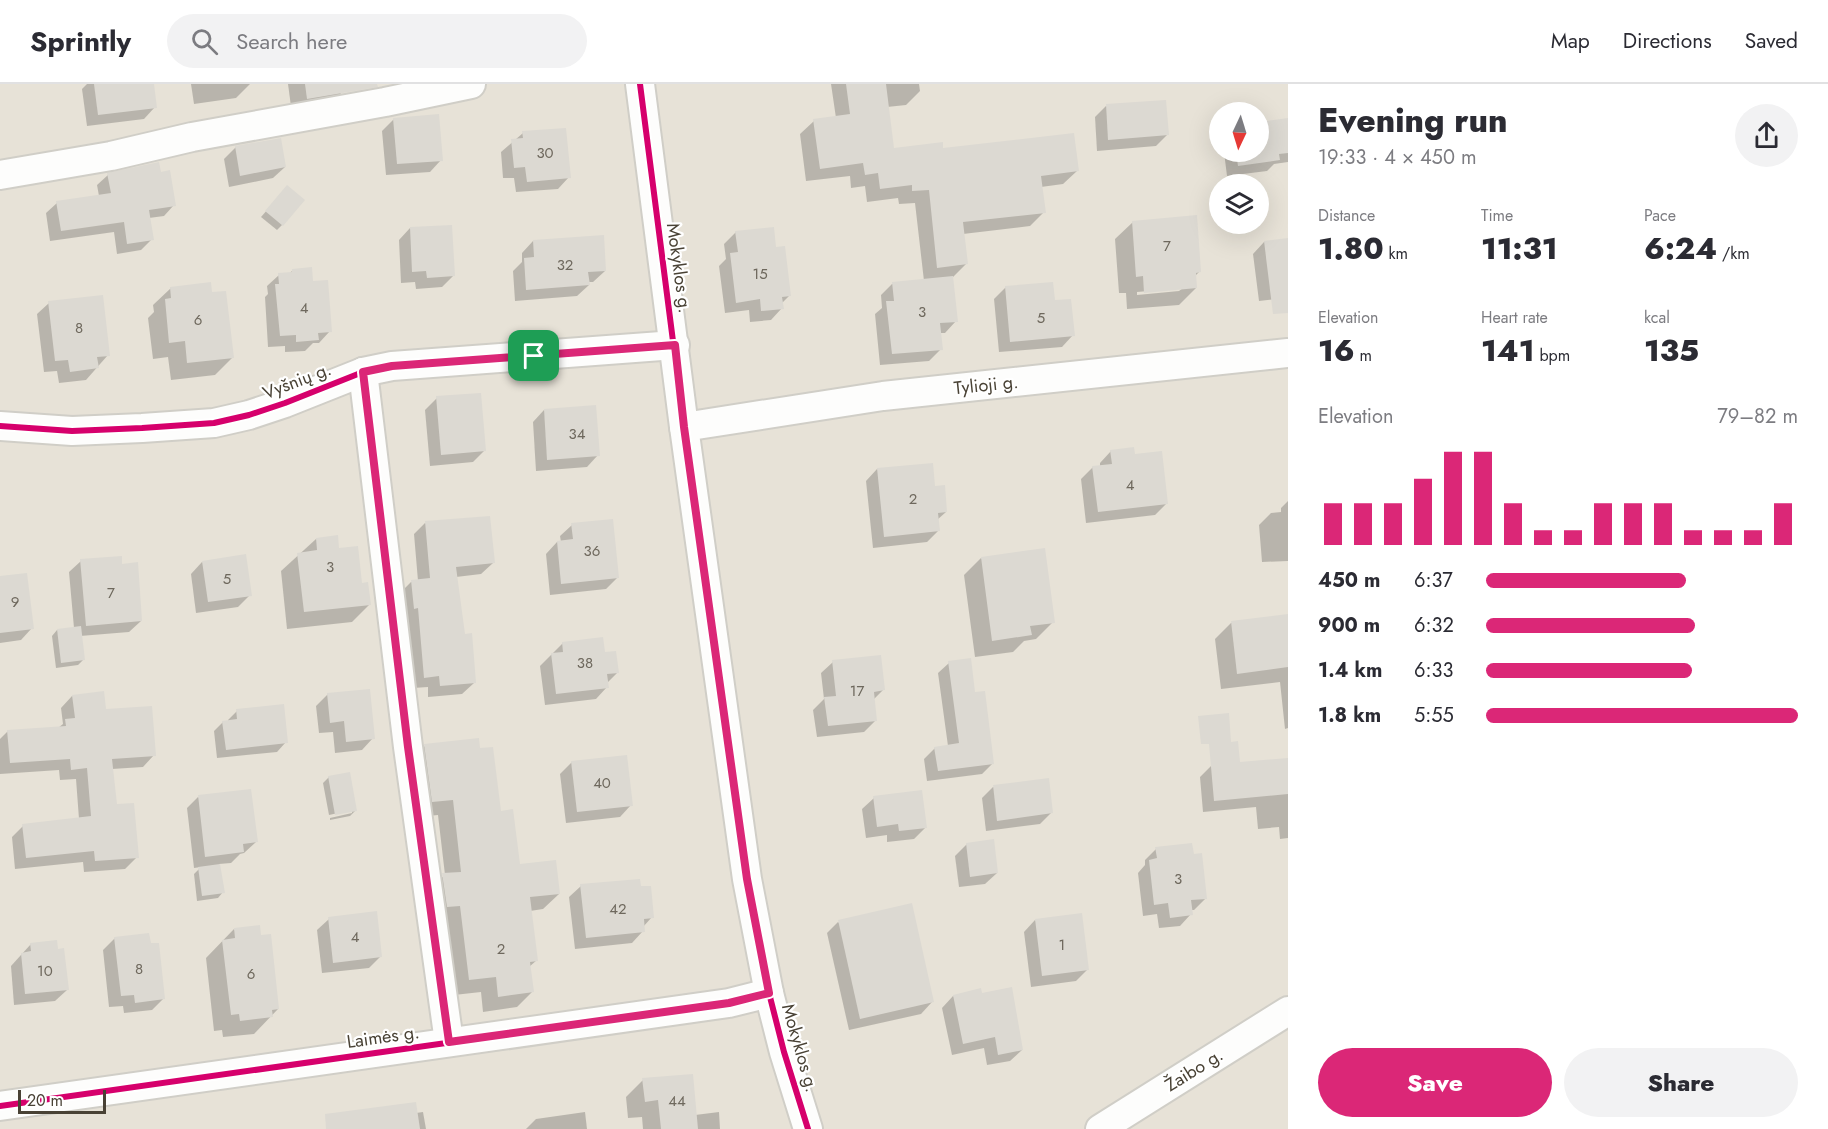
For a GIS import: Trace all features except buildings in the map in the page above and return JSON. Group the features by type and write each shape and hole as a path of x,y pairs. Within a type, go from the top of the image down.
{"street":[{"path":"0,175 111,156 192,137 471,84"},
{"name":"Mokyklos g.","path":"640,84 684,427 747,879 769,993 784,1052 808,1129"},
{"name":"Vyšnių g.","path":"0,426 72,431 214,423 285,403 363,372 392,366 675,345"},
{"name":"Tylioji g.","path":"684,427 883,396 1288,353"},
{"path":"363,372 408,747 449,1042"},
{"name":"Laimės g.","path":"0,1106 729,1003 769,993"},
{"name":"Žaibo g.","path":"1100,1129 1288,1011"}],"shaded area":[{"path":"0,84 1288,84 1288,1129 0,1129"}],"cycle path":[{"path":"640,84 684,427 747,879 769,993 784,1052 808,1129"},
{"path":"0,426 72,431 214,423 285,403 363,372 392,366 675,345"},
{"path":"0,1106 729,1003 769,993"}],"route":[{"path":"675,345 684,427 747,879 769,993 729,1003 449,1042 408,747 363,372 392,366 534,356 675,345"}]}
